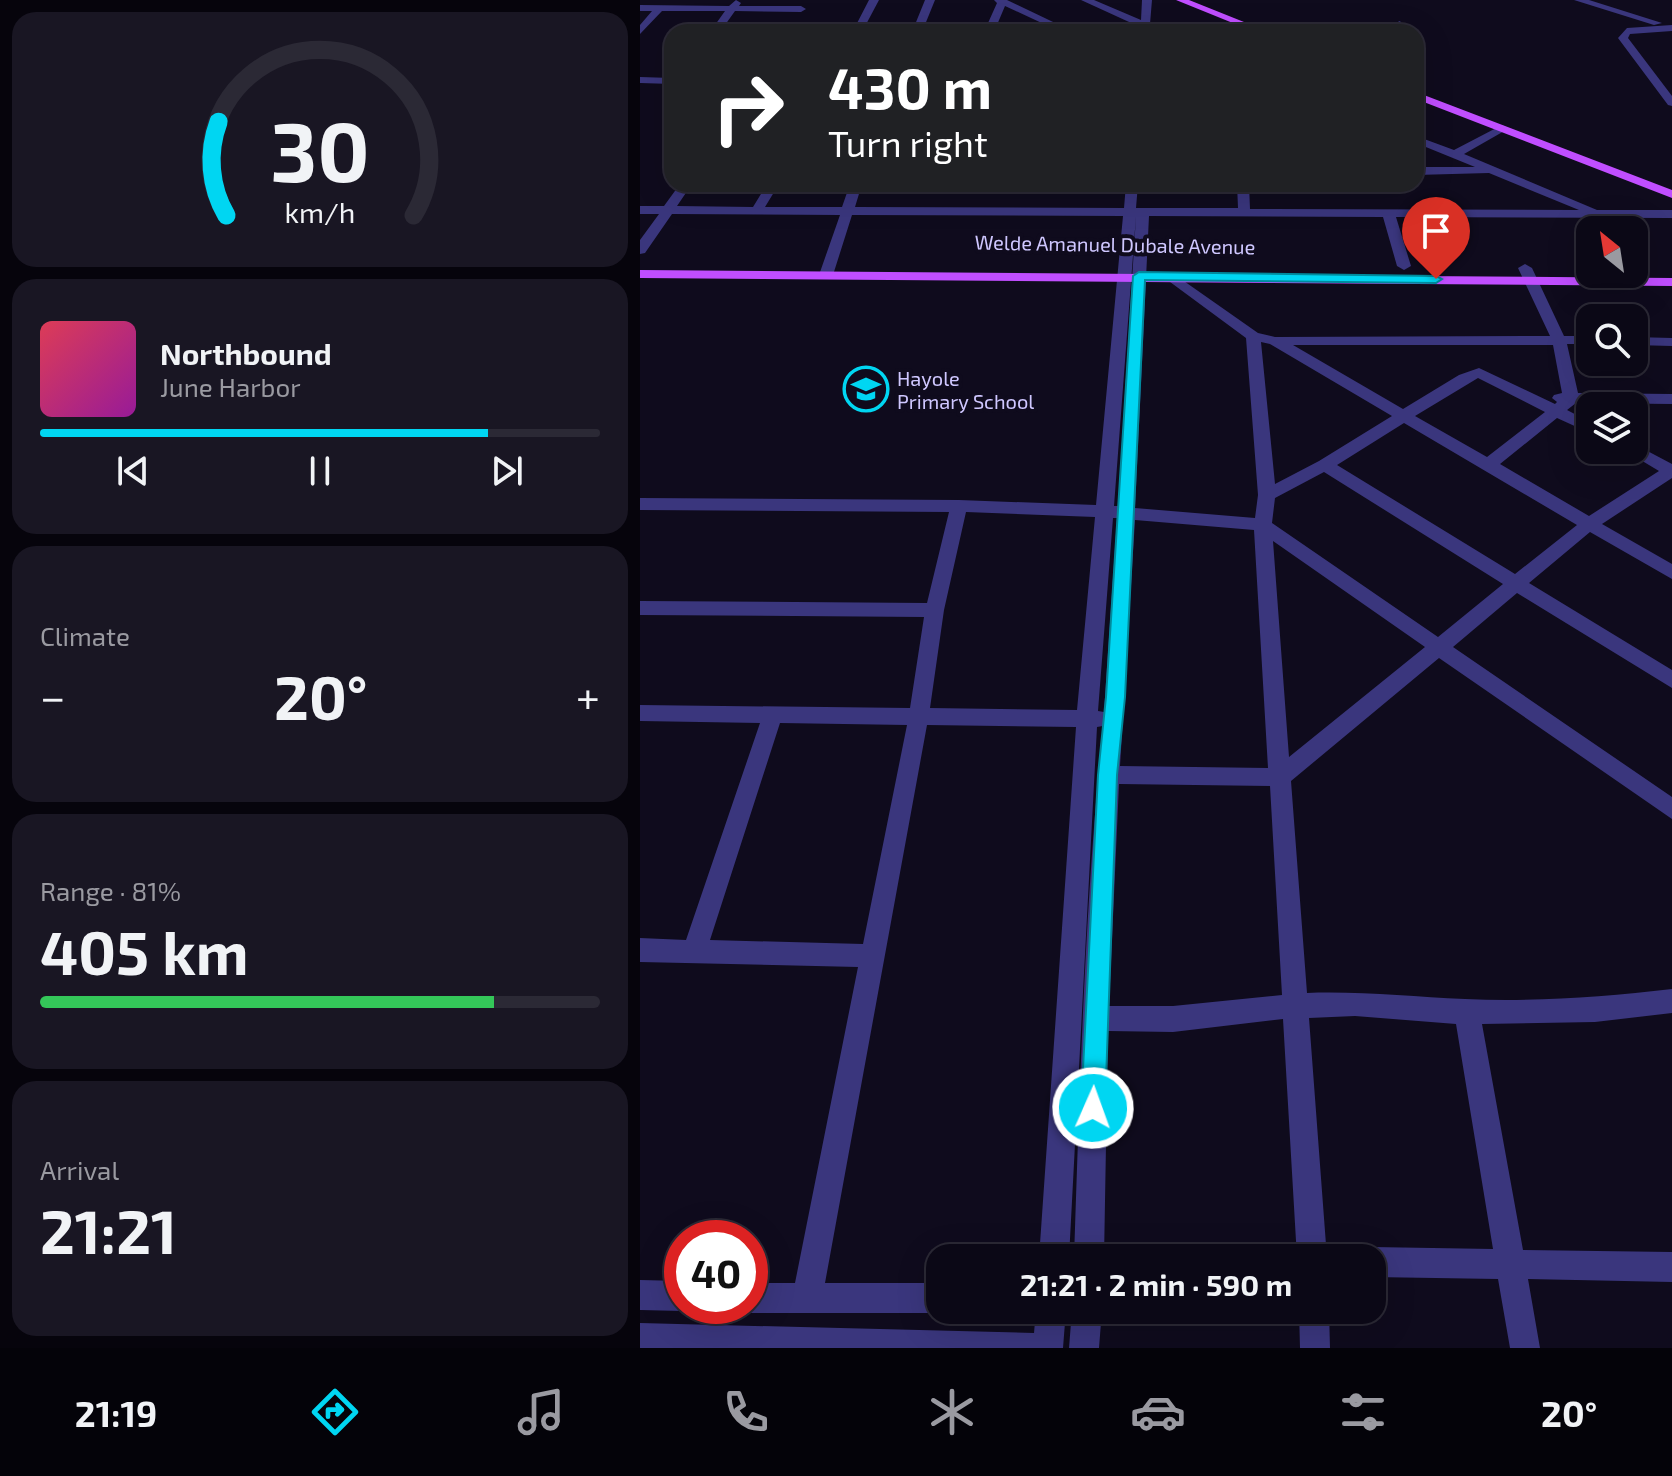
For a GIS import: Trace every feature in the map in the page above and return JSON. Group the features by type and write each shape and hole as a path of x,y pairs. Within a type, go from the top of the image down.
{"main road":[{"path":"1166,0 1228,24"},
{"path":"1181,0 1243,24"},
{"path":"1424,92 1672,185"},
{"path":"1424,98 1672,194"},
{"path":"640,263 828,269 1132,271 1171,276 1309,272 1528,274 1672,282"},
{"name":"Welde Amanuel Dubale Avenue","path":"1132,271 1309,272 1404,266 1528,274 1576,269"},
{"path":"640,274 828,269"},
{"path":"1648,269 1672,269"}],"street":[{"path":"861,24 874,0"},
{"path":"920,24 930,0"},
{"path":"1086,0 1139,24"},
{"path":"1147,0 1151,24"},
{"path":"1153,24 1159,0"},
{"path":"1579,0 1672,28"},
{"path":"992,24 1000,1 1051,24"},
{"path":"721,24 736,4"},
{"path":"640,8 804,5 793,24"},
{"path":"640,31 659,8"},
{"path":"1672,28 1636,29 1627,31 1623,38 1672,103"},
{"path":"640,80 664,81"},
{"path":"1454,155 1502,128"},
{"path":"1424,142 1602,215"},
{"path":"1424,171 1494,171"},
{"path":"640,250 681,192"},
{"path":"757,210 768,192"},
{"path":"828,269 853,192"},
{"path":"1133,192 1137,212"},
{"path":"1089,1244 1095,1018 1107,775 1113,720 1115,512 1137,212 1143,192"},
{"path":"1243,192 1244,213"},
{"path":"640,210 1672,214"},
{"path":"1388,213 1404,266"},
{"path":"1528,274 1559,340 1571,399"},
{"path":"1171,276 1253,336 1275,341 1576,340"},
{"path":"1253,336 1267,495 1263,525 1311,1244"},
{"path":"1275,341 1672,572"},
{"path":"1648,341 1672,342"},
{"path":"1267,495 1325,465 1464,378 1479,373 1576,421"},
{"path":"1524,393 1571,399 1672,399"},
{"path":"1488,465 1571,399"},
{"path":"1107,775 1280,777 1589,524 1671,470 1648,458"},
{"path":"1325,465 1672,680"},
{"path":"640,504 959,506 1115,512 1263,525 1672,809"},
{"path":"807,1299 919,715 935,610 959,506"},
{"path":"1055,1244 1087,719 1115,512"},
{"path":"640,608 935,610"},
{"path":"640,713 1113,720"},
{"path":"694,951 773,714"},
{"path":"640,950 874,956"},
{"path":"1095,1018 1173,1019 1293,1006 1355,1004 1467,1012 1595,1010 1672,1001"},
{"path":"1467,1012 1525,1348"},
{"path":"1386,1262 1672,1267"},
{"path":"640,1295 664,1296"},
{"path":"768,1298 926,1298"},
{"path":"1048,1348 1050,1324"},
{"path":"1084,1348 1086,1324"},
{"path":"1314,1324 1315,1348"},
{"path":"640,1338 1036,1348"}],"place":[{"name":"Hayole Primary School","path":"866,389"}],"route":[{"path":"1093,1108 1107,775 1116,697 1139,276 1436,279"}]}
